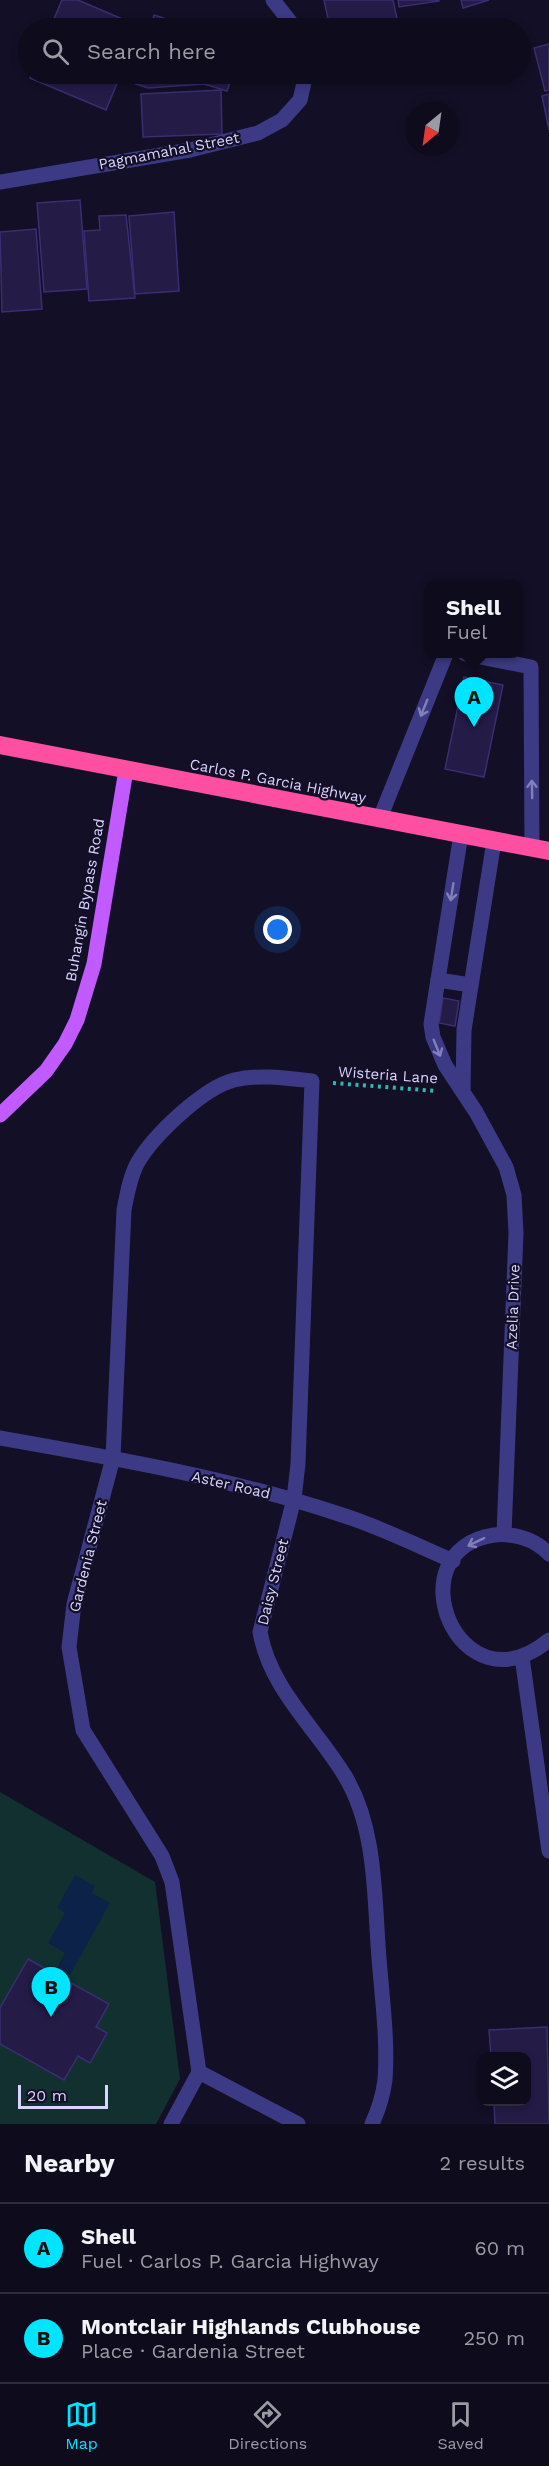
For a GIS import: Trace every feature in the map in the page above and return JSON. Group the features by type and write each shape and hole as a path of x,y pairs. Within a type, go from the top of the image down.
{"highway":[{"name":"Carlos P. Garcia Highway","path":"0,745 541,850"}],"main road":[{"name":"Buhangin Bypass Road","path":"0,1115 46,1071 65,1044 77,1020 94,964 126,770"}],"street":[{"path":"273,0 288,18"},
{"name":"Pagmamahal Street","path":"0,182 190,150 258,133 282,120 300,100 304,84"},
{"path":"380,818 444,658"},
{"path":"485,658 531,667 541,850"},
{"name":"Azelia Drive","path":"461,834 431,1024 433,1036 445,1065 506,1167 514,1195 516,1233 504,1534"},
{"path":"463,1092 464,1038 494,841"},
{"path":"438,980 471,985"},
{"name":"Gardenia Street","path":"199,2072 172,1882 162,1856 83,1730 69,1647 74,1604 112,1458 124,1210 137,1163 183,1112 213,1090 232,1081 254,1077 312,1081"},
{"name":"Daisy Street","path":"312,1081 301,1426 294,1499 260,1632 263,1650 272,1671 345,1776 360,1809 370,1849 386,2038 385,2083 372,2124"},
{"name":"Aster Road","path":"0,1438 112,1458 294,1499 371,1526 453,1561"},
{"path":"549,1554 533,1541 504,1534 470,1544 453,1561 445,1576 442,1593 443,1610 449,1626 472,1650 488,1657 504,1659 522,1657 549,1640"},
{"path":"522,1657 549,1851"},
{"path":"171,2124 199,2072 298,2124"}],"path":[{"name":"Wisteria Lane","path":"312,1081 403,1090 463,1092"}],"green space":[{"path":"0,1792 155,1882 180,2079 156,2124 0,2124"}],"water":[{"path":"75,1875 95,1886 92,1893 110,1903 70,1975 57,1968 65,1953 48,1943 65,1913 57,1908"}],"building":[{"path":"62,0 78,0 120,18 54,18"},
{"path":"324,0 393,0 397,18 328,18"},
{"path":"398,0 438,0 439,1 399,7"},
{"path":"461,0 489,0 463,8"},
{"path":"549,44 549,90 545,91 534,48"},
{"path":"44,84 117,84 106,110"},
{"path":"136,84 204,84 148,88"},
{"path":"204,84 229,84 227,91"},
{"path":"221,90 222,134 143,137 141,94"},
{"path":"549,94 549,130 542,96"},
{"path":"80,200 87,289 44,292 37,203"},
{"path":"174,212 179,291 135,294 129,216"},
{"path":"126,215 135,298 89,301 84,231 100,230 99,216"},
{"path":"36,229 42,309 2,312 0,232"},
{"path":"464,677 503,685 484,777 445,769"},
{"path":"443,998 459,1001 455,1026 439,1023"},
{"path":"28,1959 109,2004 96,2027 107,2033 90,2063 78,2056 64,2080 0,2044 0,2008"},
{"path":"547,2027 549,2124 495,2124 494,2106 531,2106 531,2052 491,2052 489,2030"}],"place":[{"name":"Shell","path":"474,727"},
{"name":"Montclair Highlands Clubhouse","path":"51,2017"}]}
